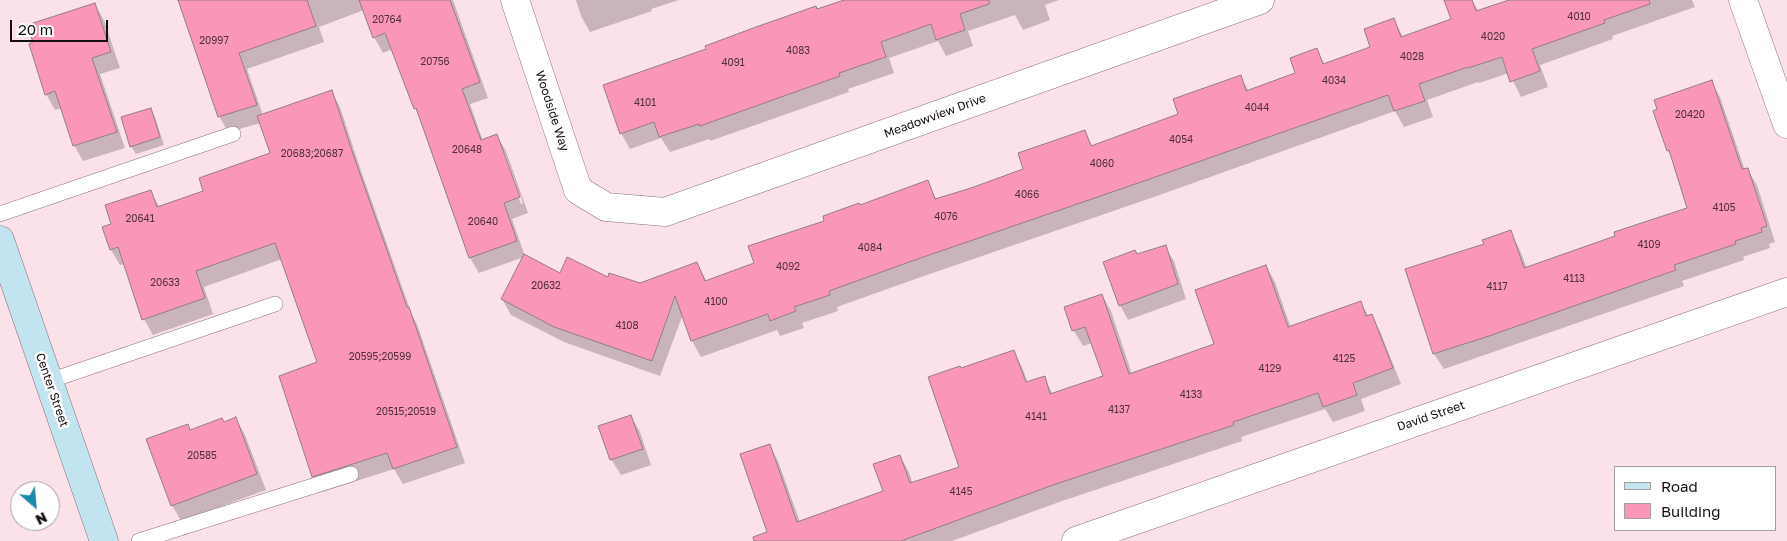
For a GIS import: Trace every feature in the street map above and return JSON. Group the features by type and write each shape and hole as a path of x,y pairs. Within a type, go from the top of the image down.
{"street":[{"name":"Woodside Way","path":"515,0 578,190 606,207"},
{"name":"Meadowview Drive","path":"606,207 665,212 1260,0"},
{"path":"1743,0 1785,114"},
{"name":"Center Street","path":"1,248 104,541"},
{"name":"David Street","path":"1076,541 1787,292"}],"lane":[{"path":"0,214 233,134"},
{"path":"48,381 275,304"},
{"path":"140,541 351,474"}],"building":[{"path":"178,0 307,0 316,26 239,53 257,105 218,117"},
{"path":"359,0 450,0 480,82 462,89 481,140 497,134 520,197 504,203 517,241 469,258 416,108 414,109 385,33 373,38"},
{"path":"844,0 989,0 989,4 960,14 965,30 936,40 931,24 881,42 886,57 839,73 840,76 700,126 699,124 659,137 654,122 620,134 603,85 706,49 705,46 756,27 816,6 817,9"},
{"path":"1444,0 1472,0 1476,11 1509,0 1649,0 1650,4 1604,20 1605,23 1532,49 1540,71 1510,82 1502,57 1468,67 1419,84 1425,101 1394,111 1388,95 829,291 830,295 794,307 796,311 770,321 768,314 691,341 675,296 652,361 554,327 501,299 524,254 560,273 567,257 608,277 609,273 640,283 697,262 705,281 754,263 748,246 824,221 823,216 859,203 860,205 928,180 935,199 971,188 1023,169 1018,153 1085,130 1091,146 1178,114 1173,99 1241,75 1246,91 1295,73 1290,58 1317,48 1323,64 1370,47 1364,29 1394,18 1401,37 1451,19"},
{"path":"95,3 111,52 92,58 117,132 73,146 55,91 45,95 29,44 33,42 27,25"},
{"path":"1712,80 1742,169 1748,168 1767,226 1761,228 1762,232 1735,241 1736,244 1674,265 1676,270 1433,354 1405,269 1484,244 1482,240 1511,230 1524,268 1615,236 1614,232 1687,208 1669,150 1667,151 1653,111 1657,109 1654,100"},
{"path":"332,90 457,447 393,469 387,453 312,477 279,376 317,362 275,243 196,271 205,298 142,320 118,247 110,250 102,227 111,224 105,205 151,190 157,207 203,191 199,178 270,153 257,116"},
{"path":"151,108 160,137 130,147 121,117"},
{"path":"1166,245 1178,284 1119,306 1103,262 1135,250 1137,254"},
{"path":"1266,265 1288,327 1361,301 1366,316 1372,314 1393,368 1353,383 1357,395 1323,407 1318,393 1233,422 1234,425 1053,485 901,541 754,541 753,537 767,532 740,454 770,444 797,522 883,491 873,464 900,455 910,483 959,467 928,377 1014,350 1026,382 1045,376 1050,394 1103,376 1085,327 1072,331 1064,307 1102,294 1129,374 1214,344 1195,290"},
{"path":"631,415 643,449 610,460 598,426"},
{"path":"236,417 257,474 171,506 146,439 188,424 190,430 222,418 224,422"}]}
